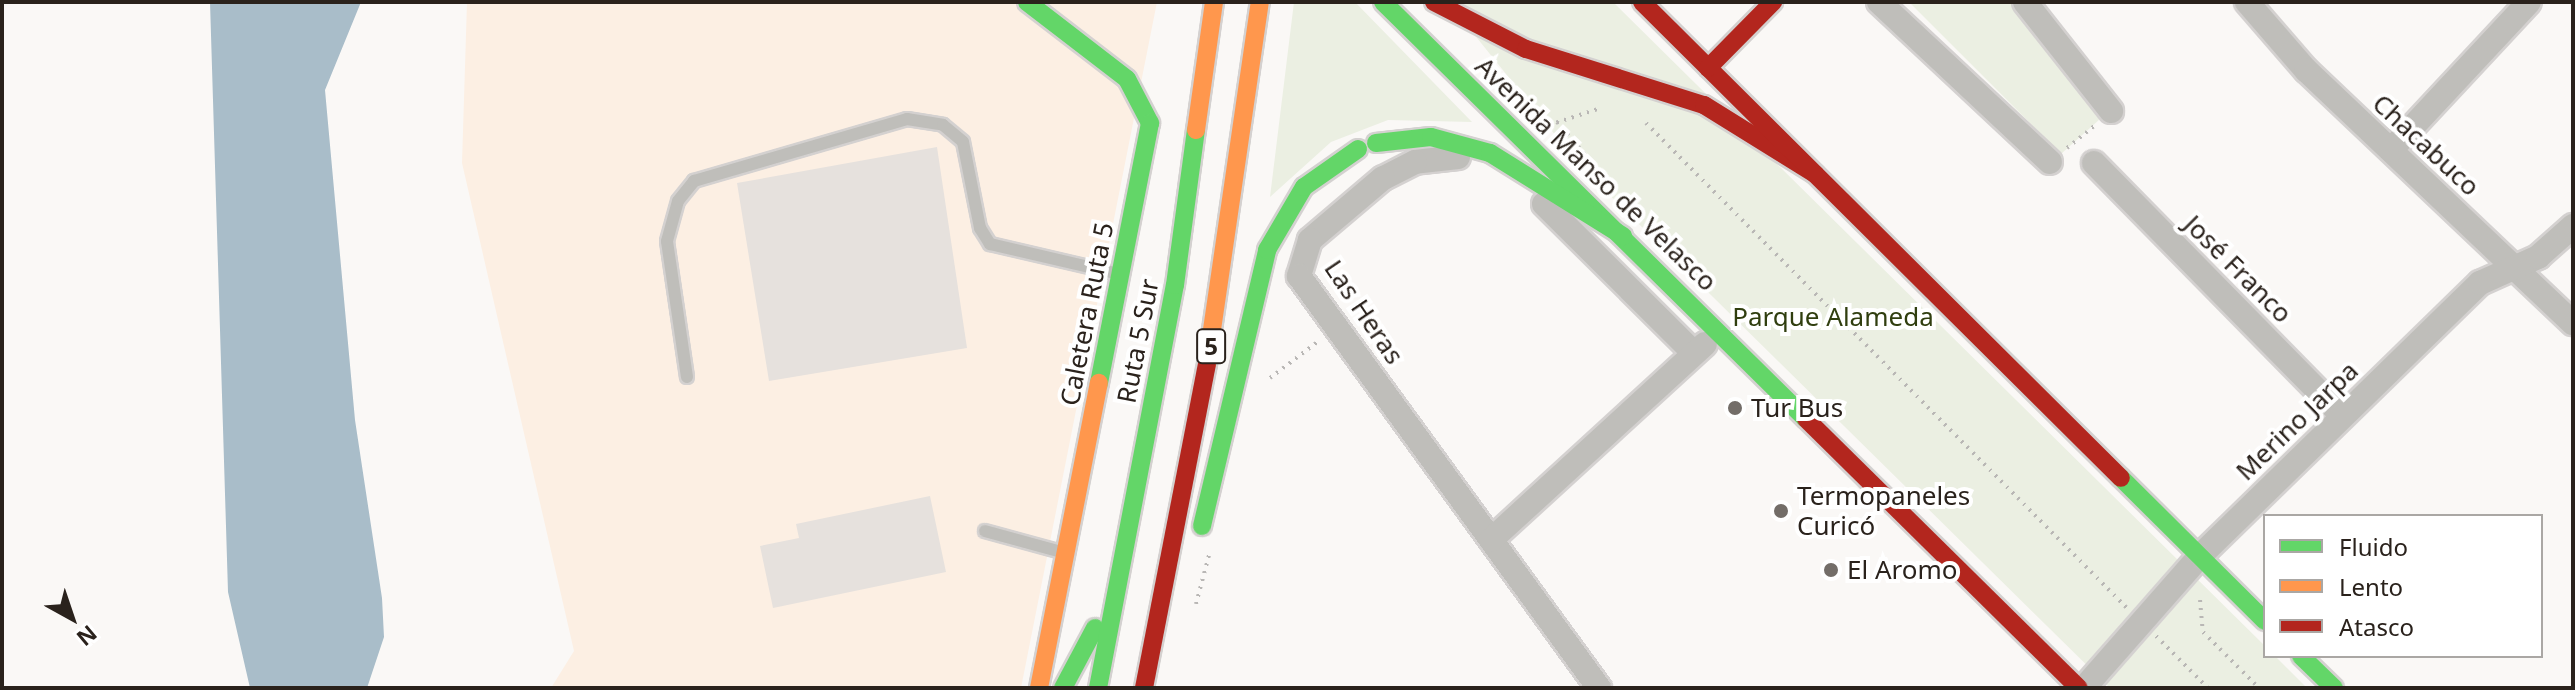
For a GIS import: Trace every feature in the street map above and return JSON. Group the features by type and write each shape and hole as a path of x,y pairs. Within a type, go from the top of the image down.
{"main road":[{"name":"Caletera Ruta 5","path":"1027,2 1115,67 1148,113 1122,274 1039,688"},
{"name":"Ruta 5 Sur","path":"1098,688 1180,258 1214,2"},
{"name":"5","path":"1144,688 1228,254 1260,2"},
{"name":"Avenida Manso de Velasco","path":"1383,2 2082,688"},
{"path":"1434,2 1526,49 1680,97 1734,121 1815,174"},
{"path":"1642,2 2263,619"},
{"path":"1680,97 1773,2"},
{"path":"1150,688 1193,557 1267,250 1304,187 1367,146 1420,137 1471,146 1623,236"},
{"path":"1063,688 1120,571"},
{"path":"2303,658 2334,688"}],"street":[{"path":"1879,2 2050,162"},
{"path":"2025,2 2111,111"},
{"path":"2391,150 2529,2"},
{"name":"Chacabuco","path":"2261,8 2391,150 2573,323"},
{"name":"Las Heras","path":"1599,688 1299,276 1310,240 1383,178 1424,160 1468,158 1520,181 1694,353"},
{"name":"José Franco","path":"2094,163 2342,415"},
{"name":"Merino Jarpa","path":"2082,688 2200,556 2480,283 2548,251 2573,226"},
{"path":"1491,540 1694,353 1721,332"}],"lane":[{"path":"687,377 667,241 678,201 694,181 907,119 943,125 963,142 980,228 990,244 1122,274"},
{"path":"985,531 1065,553"}],"path":[{"path":"1519,134 1611,105"},
{"path":"1634,111 2208,688"},
{"path":"2050,162 2111,111"},
{"path":"2220,577 2197,614 2203,632 2259,688"}],"shaded area":[{"path":"467,2 1157,2 1021,688 551,688 574,651 462,163"}],"green space":[{"path":"1294,2 1355,2 1472,122 1388,120 1331,142 1270,197"},
{"name":"Parque Alameda","path":"1448,2 1613,2 2263,644 2263,658 2277,658 2307,688 2110,688 1581,167"},
{"path":"1909,2 2011,2 2100,119 2061,154"}],"water":[{"path":"210,2 361,2 325,90 355,420 382,598 384,637 367,688 250,688 228,592"}],"building":[{"path":"937,147 967,348 769,381 737,183"},
{"path":"930,496 946,572 773,608 760,546 799,538 796,524"}],"traffic: fast":[{"path":"1027,2 1127,79 1150,123 1099,383"},
{"path":"1383,2 1806,419"},
{"path":"1098,688 1175,285 1196,130"},
{"path":"1376,143 1431,137 1490,153 1623,236"},
{"path":"1202,526 1267,250 1304,187 1358,149"},
{"path":"2121,478 2263,619"},
{"path":"1063,688 1095,628"},
{"path":"2303,658 2334,688"}],"traffic: slow":[{"path":"1196,130 1214,2"},
{"path":"1207,364 1260,2"},
{"path":"1039,688 1099,383"}],"traffic: jam":[{"path":"1434,2 1526,49 1704,105 1815,174"},
{"path":"1642,2 2121,478"},
{"path":"1708,68 1773,2"},
{"path":"1144,688 1207,364"},
{"path":"1806,419 2079,688"}],"place":[{"name":"Tur Bus","path":"1735,408"},
{"name":"Termopaneles Curicó","path":"1781,511"},
{"name":"El Aromo","path":"1831,570"}]}
